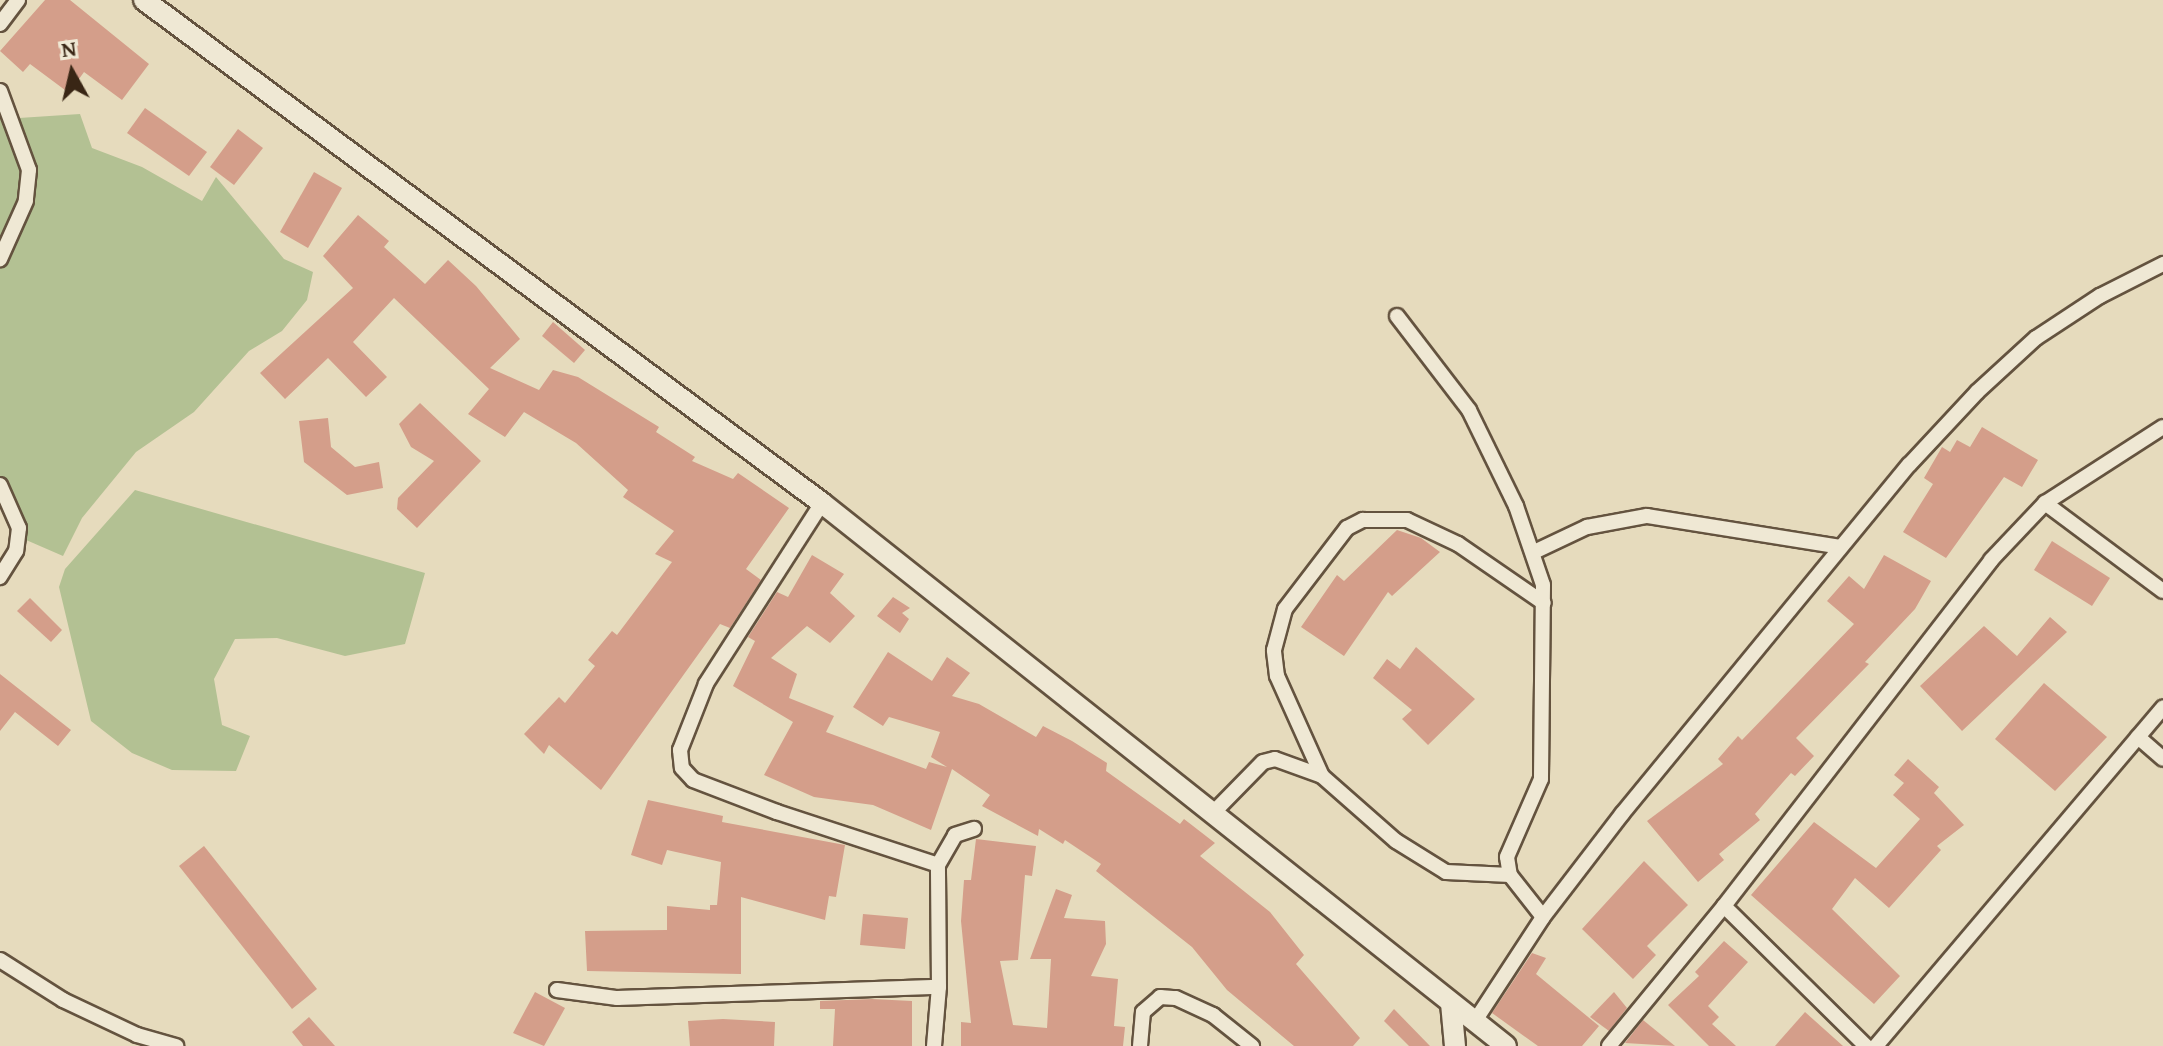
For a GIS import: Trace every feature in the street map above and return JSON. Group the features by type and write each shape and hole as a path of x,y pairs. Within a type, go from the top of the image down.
{"main road":[{"path":"144,0 822,503 1506,1046"},
{"path":"1451,1003 1455,1046"}],"street":[{"path":"0,24 18,0"},
{"path":"0,91 29,170 26,201 0,259"},
{"path":"1475,1021 1543,917 1840,547 1977,392 2036,338 2100,296 2163,264"},
{"path":"1397,316 1469,410 1534,552 1544,603 1541,779 1511,838 1510,875 1543,917"},
{"path":"1609,1046 1724,906 1991,560 2045,503 2163,427"},
{"path":"0,485 19,528 16,551 0,577"},
{"path":"822,503 706,684 680,750 682,768 693,780 777,812 938,865"},
{"path":"2045,503 2163,591"},
{"path":"1534,552 1587,527 1647,516 1840,547"},
{"path":"1322,776 1277,676 1274,650 1285,609 1347,528 1363,520 1407,520 1458,544 1544,603"},
{"path":"1876,1046 2163,707"},
{"path":"2138,737 2163,759"},
{"path":"1213,813 1263,762 1275,759 1322,776 1420,859 1463,876 1510,875"},
{"path":"934,1046 939,987 938,865 955,835 974,829"},
{"path":"1724,906 1866,1046"},
{"path":"0,960 63,1000 137,1035 176,1046"},
{"path":"557,990 617,998 939,987"},
{"path":"1140,1046 1143,1012 1160,997 1176,998 1213,1015 1252,1046"}],"green space":[{"path":"80,114 92,148 142,167 202,201 216,177 284,259 313,272 307,300 282,331 249,351 194,412 136,452 82,518 63,556 10,533 0,488 0,118 20,155 19,118"},
{"path":"135,490 425,573 405,644 345,656 277,638 235,639 214,679 222,725 250,736 236,771 172,770 132,753 91,721 59,587 65,569"}],"building":[{"path":"45,0 70,0 149,64 122,100 84,72 69,93 30,64 23,72 0,51"},
{"path":"145,108 207,152 189,176 127,133"},
{"path":"238,129 263,148 234,185 210,167"},
{"path":"314,172 342,188 308,248 280,232"},
{"path":"358,215 389,241 384,247 425,284 448,260 476,286 520,339 490,368 539,390 553,370 578,377 659,427 656,432 695,457 692,461 733,479 738,473 789,508 746,569 761,580 730,628 720,624 601,790 549,745 544,754 524,734 559,697 565,703 595,666 588,660 612,631 617,635 672,562 655,554 674,531 623,497 628,490 576,443 524,412 505,437 468,414 489,389 394,298 353,342 387,377 366,397 328,358 285,399 260,373 353,288 323,256"},
{"path":"553,322 585,350 574,363 542,336"},
{"path":"420,403 481,461 417,528 397,509 398,498 434,461 411,447 399,424"},
{"path":"328,418 331,447 355,467 379,462 383,488 347,495 304,462 299,421"},
{"path":"1982,427 2038,460 2022,487 2004,477 1946,558 1903,532 1933,484 1924,478 1942,447 1950,452 1957,440 1970,447"},
{"path":"1397,530 1421,538 1440,552 1392,596 1388,592 1344,656 1301,627 1337,575 1344,581"},
{"path":"2052,541 2110,578 2092,606 2034,570"},
{"path":"812,555 844,574 830,593 855,616 830,643 807,626 771,658 797,674 789,698 834,716 826,732 926,769 929,762 947,767 931,757 940,732 889,717 883,726 853,707 888,652 932,681 947,657 970,673 952,696 979,704 1036,737 1043,726 1072,741 1107,763 1106,771 1180,824 1184,819 1215,843 1200,856 1270,912 1304,955 1296,964 1360,1038 1353,1046 1294,1046 1227,990 1192,947 1096,871 1101,864 1065,840 1063,844 1039,829 1038,836 982,806 990,795 952,769 931,830 873,805 814,797 764,775 793,722 733,686 755,641 748,637 777,592 788,597"},
{"path":"1884,555 1931,581 1915,609 1865,662 1869,664 1796,738 1814,756 1795,776 1791,773 1755,814 1760,820 1719,854 1724,860 1698,882 1647,821 1723,764 1718,759 1738,736 1742,740 1854,624 1827,601 1849,576 1864,589"},
{"path":"893,597 910,608 902,613 909,619 900,633 877,616"},
{"path":"30,598 62,630 51,642 17,611"},
{"path":"2050,617 2067,632 1962,731 1920,686 1984,626 2017,656"},
{"path":"1416,647 1475,699 1428,745 1402,719 1412,710 1373,678 1387,659 1400,669"},
{"path":"0,674 71,730 58,746 15,712 0,731"},
{"path":"2044,683 2107,737 2055,791 1995,739"},
{"path":"1908,759 1939,787 1934,793 1964,825 1937,846 1941,850 1889,908 1855,878 1832,909 1900,976 1874,1004 1751,895 1814,822 1876,868 1920,819 1893,795 1904,783 1894,775"},
{"path":"648,800 723,816 722,822 845,845 836,897 829,896 825,920 741,897 741,974 587,971 585,931 667,930 667,906 710,910 710,905 717,905 721,862 667,850 662,865 631,855"},
{"path":"976,839 1036,846 1032,876 1025,875 1018,960 1000,961 1013,1025 1047,1028 1051,959 1030,959 1056,889 1072,895 1064,918 1105,921 1106,944 1091,976 1118,979 1114,1026 1125,1027 1123,1046 961,1046 961,1022 971,1023 961,921 964,880 971,880"},
{"path":"204,846 317,989 292,1009 179,866"},
{"path":"1644,861 1688,905 1647,946 1656,955 1633,979 1582,929"},
{"path":"863,914 908,918 905,949 860,945"},
{"path":"1724,941 1748,962 1708,1006 1719,1017 1712,1024 1736,1046 1709,1046 1668,1005 1699,976 1695,972"},
{"path":"1532,953 1546,958 1536,974 1599,1026 1582,1046 1538,1046 1492,1013"},
{"path":"535,992 565,1008 544,1046 513,1033"},
{"path":"1614,992 1627,1008 1609,1031 1590,1017"},
{"path":"820,1001 912,1001 912,1046 833,1046 835,1009 820,1009"},
{"path":"1394,1009 1430,1046 1409,1046 1384,1021"},
{"path":"1805,1012 1843,1046 1775,1046"},
{"path":"309,1017 335,1046 303,1046 292,1032"},
{"path":"723,1019 775,1022 774,1046 690,1046 688,1021"},
{"path":"1643,1020 1675,1046 1625,1043"}]}
